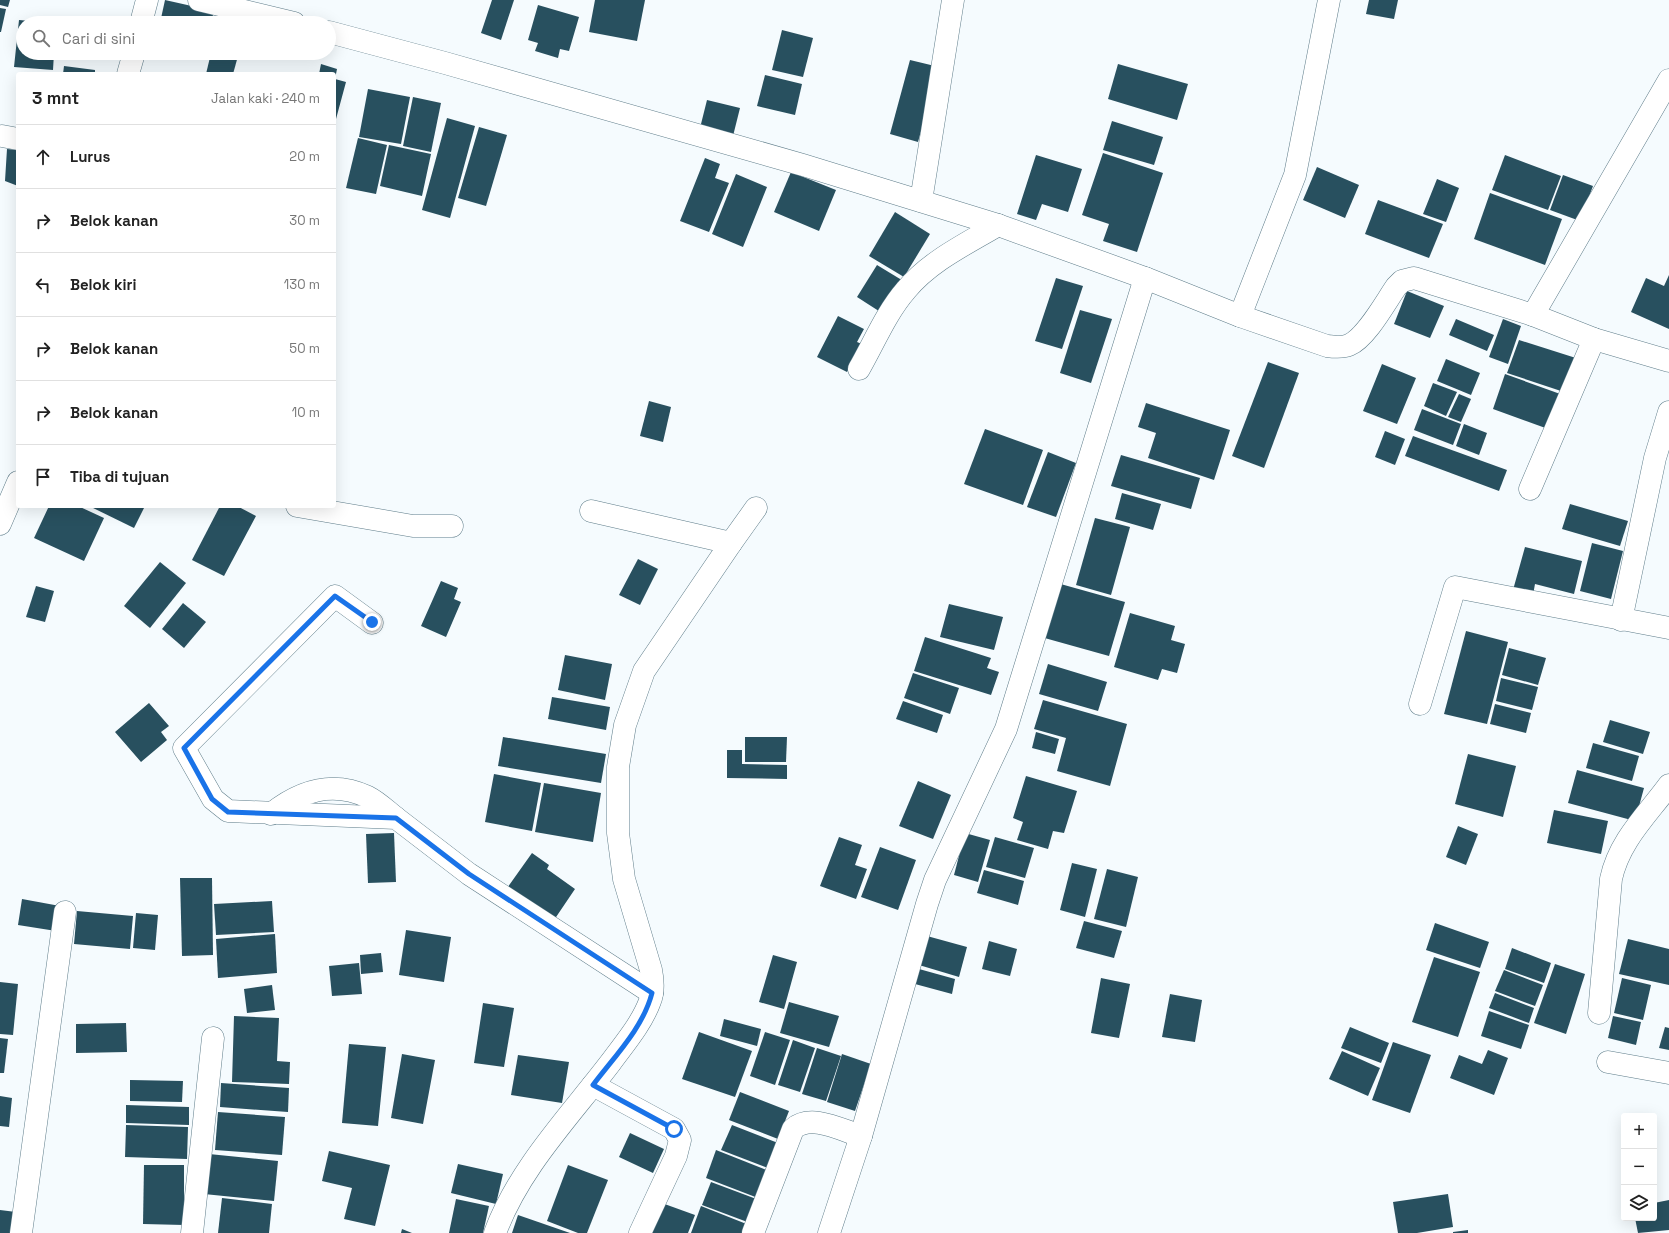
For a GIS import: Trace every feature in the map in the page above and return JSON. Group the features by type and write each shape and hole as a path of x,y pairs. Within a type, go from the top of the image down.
{"street":[{"path":"143,16 147,0"},
{"path":"199,0 265,16"},
{"path":"921,201 953,0"},
{"path":"1240,316 1295,175 1328,0"},
{"path":"336,34 453,65 803,165 998,225 1145,278 1240,316 1327,346 1348,346 1360,338 1396,287 1402,281 1414,278 1533,315 1594,339 1669,361"},
{"path":"129,72 132,60"},
{"path":"1533,315 1669,80"},
{"path":"860,369 892,309 915,279 947,256 998,225"},
{"path":"828,1233 861,1136 935,880 1006,729 1145,278"},
{"path":"1530,489 1594,339"},
{"path":"1622,620 1655,458 1669,412"},
{"path":"0,524 16,487"},
{"path":"309,508 413,526 452,526"},
{"path":"495,1233 503,1212 526,1172 631,1035 644,1014 652,993 651,970 624,879 618,833 618,767 624,725 644,671 756,508"},
{"path":"591,511 731,543"},
{"path":"1420,704 1455,587 1669,628"},
{"path":"372,622 335,596 184,748 212,799 228,812 271,814 288,800 301,794 322,790 342,790 368,798 469,874 652,993"},
{"path":"1599,1013 1611,878 1614,864 1624,844 1669,785"},
{"path":"21,1233 65,912"},
{"path":"192,1233 213,1038"},
{"path":"1608,1062 1669,1073"},
{"path":"593,1085 674,1129 680,1140 676,1156 640,1233"},
{"path":"753,1233 793,1129 799,1123 809,1121 861,1136"}],"building":[{"path":"0,0 10,0 8,7 0,5"},
{"path":"165,0 214,11 213,16 162,16"},
{"path":"492,0 514,0 501,40 481,33"},
{"path":"595,0 645,0 637,41 589,32"},
{"path":"1369,0 1398,0 1394,19 1366,14"},
{"path":"538,5 579,17 569,51 560,49 558,58 535,51 538,43 528,40"},
{"path":"0,8 6,9 1,32 0,32"},
{"path":"782,30 813,38 803,77 772,70"},
{"path":"16,48 16,60 54,60 53,70 14,67"},
{"path":"209,60 237,60 234,72 206,72"},
{"path":"910,60 939,67 918,142 890,134"},
{"path":"321,64 337,69 336,74 336,72 319,72"},
{"path":"1118,64 1188,84 1177,120 1108,99"},
{"path":"64,66 95,70 95,72 63,72"},
{"path":"765,75 802,84 795,115 757,106"},
{"path":"336,79 346,82 336,119"},
{"path":"368,89 410,97 401,144 359,137"},
{"path":"413,97 441,103 431,152 403,146"},
{"path":"707,100 740,108 733,136 700,128"},
{"path":"447,118 475,126 450,218 422,210"},
{"path":"1112,121 1163,137 1154,165 1103,150"},
{"path":"479,127 507,135 486,206 458,198"},
{"path":"358,138 387,145 376,194 346,188"},
{"path":"389,145 431,154 422,196 380,186"},
{"path":"7,149 16,150 16,185 5,181"},
{"path":"1103,153 1163,173 1137,252 1103,241 1109,224 1082,215"},
{"path":"1036,155 1082,169 1068,212 1042,204 1036,220 1017,214"},
{"path":"1505,155 1561,176 1548,210 1492,190"},
{"path":"705,158 720,164 715,178 729,183 709,232 680,221"},
{"path":"1317,167 1359,185 1345,218 1303,200"},
{"path":"791,172 836,190 819,231 774,212"},
{"path":"736,174 767,187 743,247 712,234"},
{"path":"1563,175 1593,186 1580,221 1550,210"},
{"path":"1437,179 1459,188 1446,222 1423,214"},
{"path":"1490,193 1562,219 1545,265 1474,239"},
{"path":"1378,200 1443,224 1429,258 1365,234"},
{"path":"895,212 930,234 904,277 869,256"},
{"path":"877,265 905,282 885,315 857,297"},
{"path":"1669,275 1669,329 1631,312 1646,278 1664,286"},
{"path":"1056,278 1083,286 1062,349 1035,341"},
{"path":"1407,291 1444,306 1430,338 1394,324"},
{"path":"1080,310 1112,319 1091,383 1060,373"},
{"path":"838,316 864,329 857,342 862,344 847,372 817,357"},
{"path":"1456,319 1494,335 1487,351 1449,335"},
{"path":"1503,319 1521,326 1508,364 1489,357"},
{"path":"1519,340 1579,359 1567,393 1507,373"},
{"path":"1446,359 1480,373 1471,395 1437,381"},
{"path":"1268,362 1299,373 1264,468 1232,456"},
{"path":"1382,364 1416,378 1397,424 1363,411"},
{"path":"1505,374 1563,395 1551,430 1493,409"},
{"path":"1433,383 1457,392 1446,416 1424,406"},
{"path":"1459,394 1471,399 1461,422 1448,417"},
{"path":"649,401 671,407 663,442 640,436"},
{"path":"1146,403 1230,430 1214,480 1148,458 1156,433 1138,427"},
{"path":"1422,409 1461,424 1453,445 1414,430"},
{"path":"1464,424 1487,433 1479,455 1456,446"},
{"path":"985,429 1043,450 1023,505 964,484"},
{"path":"1385,431 1405,439 1395,465 1375,457"},
{"path":"1413,436 1507,470 1499,491 1405,456"},
{"path":"1048,452 1076,463 1056,517 1027,507"},
{"path":"1121,455 1200,478 1191,509 1111,486"},
{"path":"1122,493 1161,504 1153,530 1115,519"},
{"path":"1570,504 1628,521 1620,546 1562,529"},
{"path":"48,508 82,508 104,518 84,561 34,538"},
{"path":"93,508 144,508 134,528"},
{"path":"219,508 241,508 256,516 224,576 192,560"},
{"path":"1095,518 1130,527 1111,595 1076,585"},
{"path":"1592,543 1623,551 1611,599 1580,591"},
{"path":"1525,547 1582,561 1574,594 1535,584 1533,595 1513,590"},
{"path":"638,559 658,569 640,605 619,595"},
{"path":"160,562 186,583 150,628 124,606"},
{"path":"441,581 458,588 454,599 461,602 446,637 421,626"},
{"path":"1057,583 1125,602 1109,656 1041,637"},
{"path":"36,586 54,591 45,622 26,617"},
{"path":"183,603 206,622 184,648 162,629"},
{"path":"949,604 1003,617 994,650 940,637"},
{"path":"1130,613 1175,626 1171,640 1185,644 1177,673 1162,669 1158,680 1114,667"},
{"path":"1466,631 1508,642 1487,724 1444,714"},
{"path":"925,637 991,658 987,668 999,672 991,695 914,671"},
{"path":"1509,648 1546,658 1538,685 1502,675"},
{"path":"565,655 612,664 605,700 558,690"},
{"path":"1048,664 1107,682 1098,711 1039,694"},
{"path":"913,673 959,688 950,714 904,698"},
{"path":"1501,678 1538,687 1532,710 1496,701"},
{"path":"552,697 610,707 606,730 548,719"},
{"path":"1043,700 1127,724 1110,786 1057,771 1066,738 1034,729"},
{"path":"903,701 943,715 937,733 896,719"},
{"path":"149,703 169,726 161,732 167,740 141,762 115,732"},
{"path":"1495,704 1531,713 1526,733 1490,724"},
{"path":"1610,720 1650,732 1643,754 1603,742"},
{"path":"1036,732 1059,739 1055,754 1032,748"},
{"path":"503,737 606,754 601,783 498,766"},
{"path":"745,737 787,737 786,762 745,762"},
{"path":"1593,743 1639,756 1632,781 1586,768"},
{"path":"727,750 742,750 742,764 787,765 787,779 727,778"},
{"path":"1468,754 1516,766 1503,817 1455,804"},
{"path":"1577,770 1644,788 1635,821 1568,803"},
{"path":"494,774 541,783 532,831 485,822"},
{"path":"1026,776 1077,791 1064,833 1053,831 1048,849 1017,840 1023,822 1013,818"},
{"path":"918,781 951,795 933,839 899,826"},
{"path":"544,783 601,793 593,842 535,832"},
{"path":"1554,810 1608,821 1601,854 1547,843"},
{"path":"1458,826 1478,834 1466,865 1446,857"},
{"path":"394,833 396,882 368,883 366,834"},
{"path":"965,833 990,840 978,882 954,875"},
{"path":"839,837 862,845 855,865 867,869 856,899 820,886"},
{"path":"995,837 1034,848 1025,878 986,867"},
{"path":"880,847 916,860 898,910 861,897"},
{"path":"532,853 549,865 547,869 575,889 552,923 505,891"},
{"path":"1072,863 1097,869 1085,917 1060,910"},
{"path":"1107,869 1138,877 1126,927 1094,919"},
{"path":"984,870 1024,881 1018,905 977,893"},
{"path":"180,878 212,878 213,955 182,956"},
{"path":"22,899 60,906 56,931 18,925"},
{"path":"272,901 274,932 216,935 214,904"},
{"path":"77,911 133,916 130,949 74,944"},
{"path":"136,913 158,915 155,950 133,948"},
{"path":"1084,921 1122,931 1114,958 1076,948"},
{"path":"1435,923 1489,942 1480,968 1426,950"},
{"path":"406,930 451,937 444,982 399,975"},
{"path":"275,934 277,973 218,978 216,939"},
{"path":"927,936 967,947 959,977 919,965"},
{"path":"1628,939 1669,949 1669,985 1619,974"},
{"path":"989,941 1017,949 1010,976 982,969"},
{"path":"1512,948 1551,963 1544,983 1505,969"},
{"path":"381,953 383,972 361,974 360,955"},
{"path":"773,955 797,962 784,1009 759,1002"},
{"path":"1434,957 1480,972 1458,1037 1412,1022"},
{"path":"359,963 362,994 332,996 329,966"},
{"path":"1555,964 1585,974 1566,1034 1534,1023"},
{"path":"919,969 955,979 952,994 915,984"},
{"path":"1504,970 1543,985 1535,1006 1495,991"},
{"path":"1101,978 1130,984 1119,1038 1091,1033"},
{"path":"1622,978 1651,985 1643,1020 1614,1013"},
{"path":"0,982 18,984 13,1035 0,1034"},
{"path":"272,985 275,1010 247,1013 244,989"},
{"path":"1495,993 1534,1008 1529,1023 1489,1008"},
{"path":"1170,994 1202,1000 1195,1042 1162,1037"},
{"path":"789,1002 839,1016 829,1047 780,1033"},
{"path":"483,1003 514,1008 504,1067 474,1063"},
{"path":"1489,1011 1529,1025 1521,1049 1481,1036"},
{"path":"234,1016 279,1018 277,1061 290,1062 289,1084 232,1082"},
{"path":"1613,1016 1641,1022 1636,1045 1608,1038"},
{"path":"724,1019 761,1029 757,1046 720,1036"},
{"path":"126,1023 127,1052 76,1053 76,1024"},
{"path":"1350,1027 1389,1043 1381,1063 1341,1048"},
{"path":"1665,1027 1669,1028 1669,1050 1659,1048"},
{"path":"699,1032 752,1051 735,1097 682,1079"},
{"path":"765,1032 790,1040 775,1085 750,1076"},
{"path":"0,1038 8,1039 4,1073 0,1073"},
{"path":"793,1040 815,1048 800,1092 778,1085"},
{"path":"1393,1042 1431,1055 1410,1113 1372,1100"},
{"path":"349,1044 386,1047 378,1126 342,1123"},
{"path":"817,1048 841,1056 826,1101 802,1094"},
{"path":"1488,1050 1508,1058 1494,1095 1450,1078 1459,1055 1482,1064"},
{"path":"1342,1051 1380,1068 1368,1096 1329,1079"},
{"path":"402,1054 435,1060 423,1124 391,1118"},
{"path":"842,1054 871,1064 855,1111 827,1102"},
{"path":"518,1055 569,1062 562,1103 511,1095"},
{"path":"130,1080 183,1081 182,1102 130,1101"},
{"path":"221,1083 289,1088 288,1112 220,1107"},
{"path":"740,1092 789,1111 778,1139 729,1120"},
{"path":"0,1096 12,1098 9,1127 0,1126"},
{"path":"126,1105 189,1107 189,1125 126,1123"},
{"path":"218,1112 285,1117 282,1155 215,1150"},
{"path":"126,1125 188,1127 187,1159 125,1157"},
{"path":"732,1125 778,1143 768,1168 721,1150"},
{"path":"630,1133 664,1149 653,1173 619,1157"},
{"path":"716,1150 769,1171 758,1198 706,1178"},
{"path":"329,1151 390,1165 375,1226 344,1219 352,1188 322,1181"},
{"path":"209,1154 278,1161 274,1201 204,1194"},
{"path":"458,1164 503,1174 496,1204 451,1193"},
{"path":"144,1165 184,1165 184,1225 143,1224"},
{"path":"568,1165 608,1180 587,1233 578,1233 547,1221"},
{"path":"711,1182 759,1200 750,1223 702,1205"},
{"path":"1448,1194 1453,1227 1417,1233 1398,1233 1393,1202"},
{"path":"222,1198 272,1204 269,1233 218,1233"},
{"path":"456,1199 489,1206 483,1233 449,1233"},
{"path":"1669,1200 1669,1230 1638,1233 1636,1221 1657,1221 1657,1202"},
{"path":"659,1202 695,1215 688,1233 647,1233"},
{"path":"701,1206 749,1225 746,1233 691,1233"},
{"path":"0,1210 16,1212 13,1233 0,1233"},
{"path":"518,1215 570,1233 512,1233"},
{"path":"402,1229 412,1233 401,1233"},
{"path":"1468,1230 1468,1233 1453,1233 1453,1232"}],"route":[{"path":"372,622 335,596 184,748 212,799 228,812 396,818 469,874 652,993 644,1014 631,1035 593,1085 674,1129"}]}
